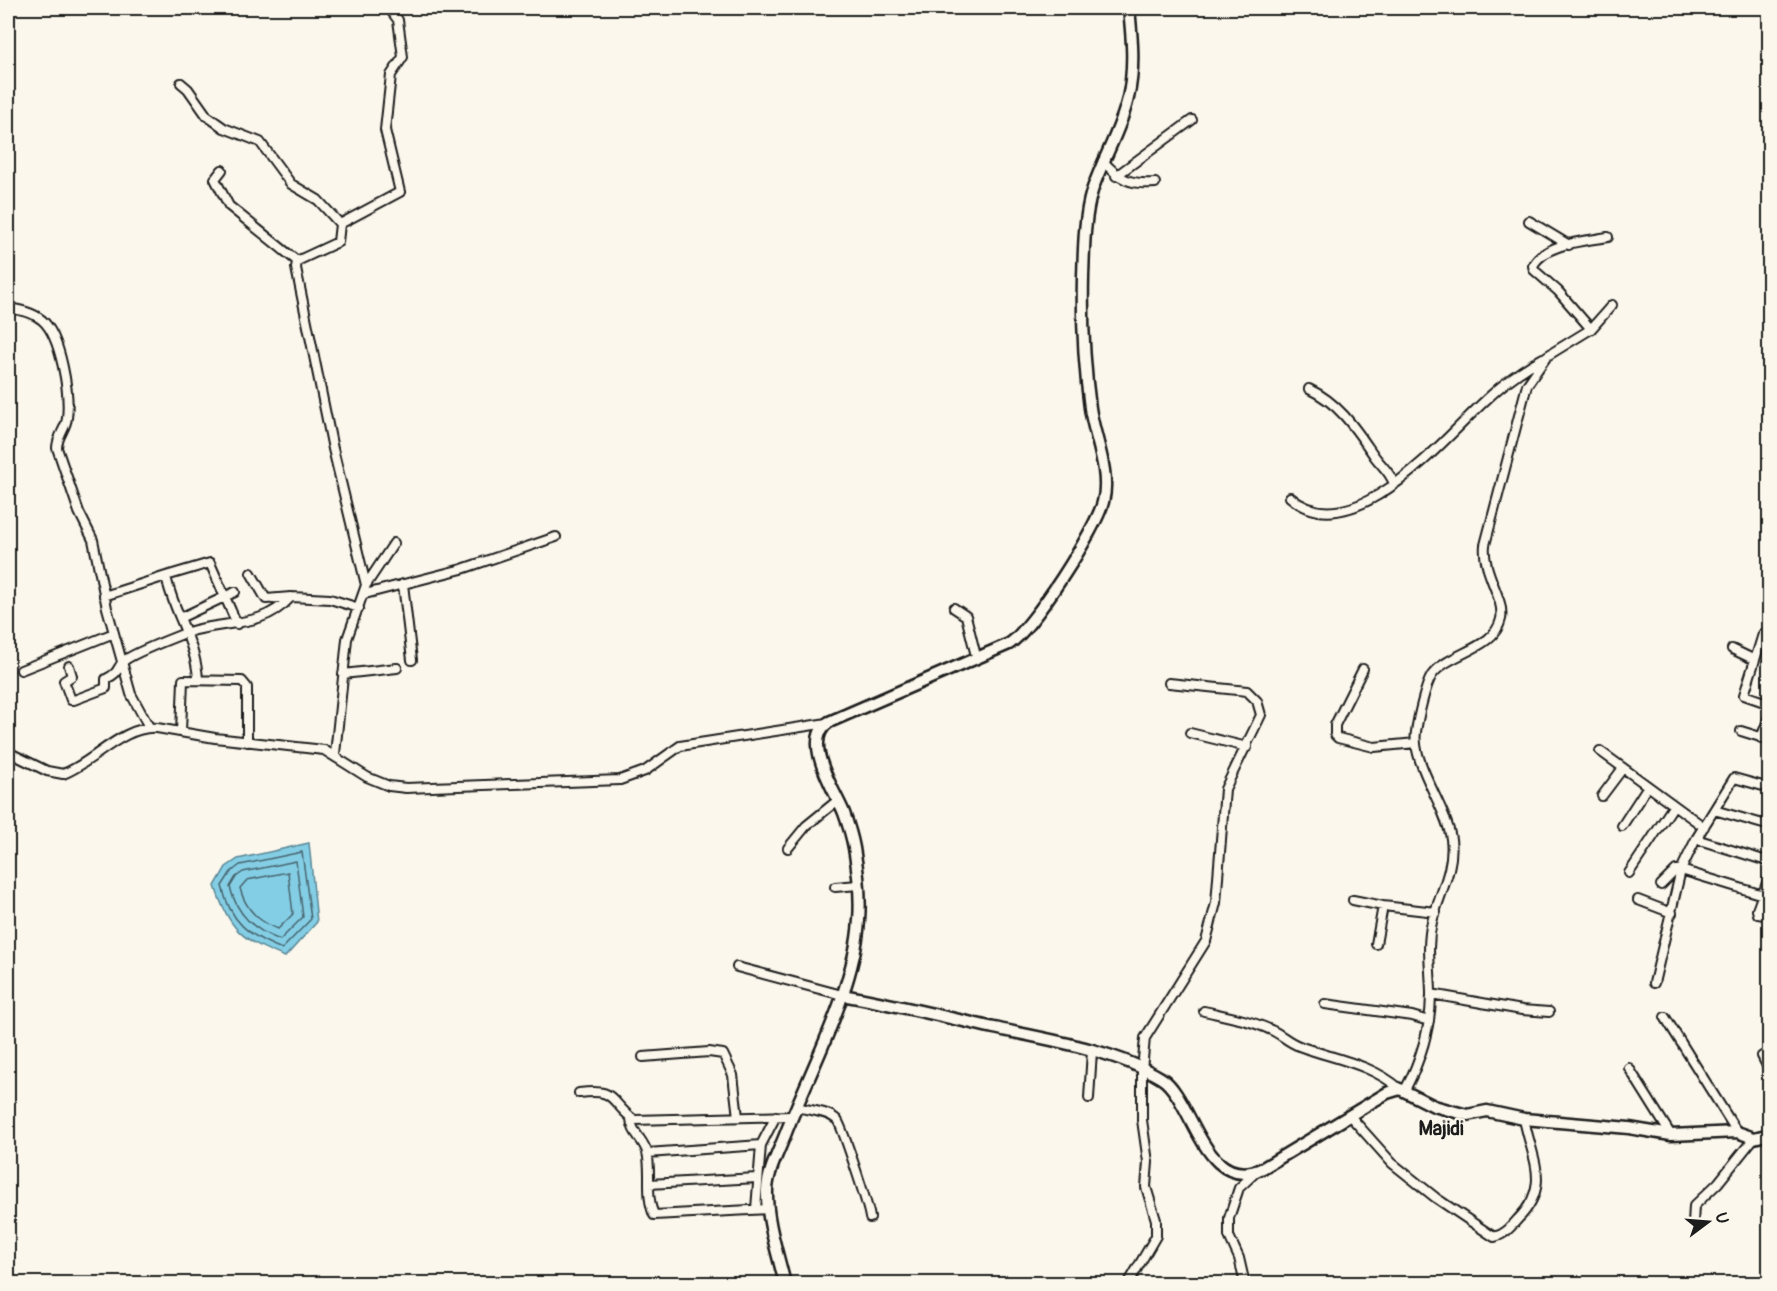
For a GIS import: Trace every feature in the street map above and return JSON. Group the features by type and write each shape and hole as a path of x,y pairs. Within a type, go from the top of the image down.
{"street":[{"path":"340,224 400,192 385,140 389,81 394,67 403,57 398,20 389,8"},
{"path":"8,752 47,771 63,774 131,734 149,727 247,742 317,749 335,754 367,777 388,786 406,788 620,780 645,771 680,746 827,723 976,656 1009,644 1025,631 1089,533 1103,502 1105,486 1093,427 1083,337 1083,279 1091,193 1125,109 1131,83 1132,46 1129,8"},
{"path":"181,83 207,116 224,128 260,142 291,184 318,200 340,224 338,242 297,261"},
{"path":"1116,176 1192,120"},
{"path":"1103,161 1116,176 1131,183 1155,183"},
{"path":"222,170 215,179 224,201 297,261 298,280 333,450 366,585 360,608 350,626 335,754"},
{"path":"1529,221 1569,245"},
{"path":"1592,329 1558,291 1534,270 1535,262 1569,245 1608,237"},
{"path":"1290,497 1307,510 1329,511 1367,501 1394,484 1509,379 1592,329 1612,305"},
{"path":"8,308 30,313 42,320 49,328 57,347 62,363 67,407 67,420 57,440 57,448 79,512 93,540 104,596 135,705 149,727"},
{"path":"1402,1090 1419,1058 1429,1021 1431,994 1429,946 1436,912 1450,867 1451,837 1416,743 1417,726 1432,676 1451,660 1490,637 1500,622 1500,602 1486,568 1485,545 1510,456 1524,391 1547,356"},
{"path":"1309,390 1327,399 1349,419 1374,456 1387,470 1394,484"},
{"path":"365,594 462,569 556,537"},
{"path":"366,585 394,543"},
{"path":"104,596 210,563 237,624"},
{"path":"251,573 266,599 291,597 330,599 360,608"},
{"path":"166,576 185,633 197,658 198,679"},
{"path":"403,584 412,660"},
{"path":"180,618 235,592"},
{"path":"69,666 72,676 64,681 71,700 74,700 105,688 106,679 117,674 123,661 185,633 237,624 278,611 291,597"},
{"path":"954,608 966,616 976,656"},
{"path":"21,670 114,633"},
{"path":"1763,634 1744,695 1770,704"},
{"path":"1732,649 1755,660"},
{"path":"343,674 398,668"},
{"path":"1363,669 1335,725 1335,735 1338,738 1374,747 1416,743"},
{"path":"181,732 182,684 186,679 246,683 247,742"},
{"path":"1128,1284 1156,1236 1156,1220 1146,1186 1148,1162 1142,1120 1142,1070 1145,1038 1206,941 1216,903 1222,804 1231,776 1261,715 1252,694 1240,689 1169,683"},
{"path":"1741,731 1766,739 1770,715"},
{"path":"785,1284 769,1209 767,1188 794,1111 842,995 857,941 858,885 854,848 838,800 827,782 821,763 821,734 827,723"},
{"path":"1190,733 1247,747"},
{"path":"1600,751 1704,827"},
{"path":"1602,796 1623,768"},
{"path":"1654,983 1681,870 1696,839 1736,777 1770,788"},
{"path":"1622,826 1648,786"},
{"path":"788,848 807,826 838,800"},
{"path":"1629,873 1674,805"},
{"path":"1714,810 1763,825"},
{"path":"1696,839 1770,862"},
{"path":"1661,885 1676,870 1681,870 1763,895"},
{"path":"1768,880 1757,910 1758,914 1770,916"},
{"path":"835,887 858,885"},
{"path":"1353,900 1436,912"},
{"path":"1638,900 1672,913"},
{"path":"1376,944 1383,906"},
{"path":"737,967 842,995 1092,1051 1142,1070 1161,1078 1171,1088 1199,1137 1220,1162 1236,1172 1256,1172"},
{"path":"1431,994 1522,1010 1549,1012"},
{"path":"1325,1004 1412,1016 1429,1021"},
{"path":"1204,1011 1241,1019 1270,1029 1296,1045 1346,1059 1378,1074 1402,1090 1434,1106 1467,1115 1486,1111 1524,1119 1629,1128 1671,1136 1737,1132 1754,1138 1770,1134"},
{"path":"1665,1017 1737,1132"},
{"path":"1089,1098 1092,1051"},
{"path":"643,1057 709,1052 723,1054 733,1075 738,1117"},
{"path":"1762,1056 1770,1072"},
{"path":"1629,1068 1671,1136"},
{"path":"1245,1284 1239,1258 1229,1236 1229,1218 1239,1188 1256,1172 1387,1093 1402,1090"},
{"path":"579,1093 602,1091 631,1118 641,1120 776,1116 794,1111 831,1116 841,1125 847,1149 865,1194 870,1218"},
{"path":"756,1209 761,1145 776,1116"},
{"path":"1350,1116 1392,1163 1436,1198 1494,1237 1505,1232 1521,1216 1537,1190 1538,1171 1524,1119"},
{"path":"631,1118 633,1130 647,1153 652,1210 657,1216 769,1209"},
{"path":"1693,1223 1694,1206 1718,1183 1754,1138"},
{"path":"647,1153 761,1145"},
{"path":"649,1184 757,1178"}],"water":[{"path":"309,843 317,922 285,957 258,945 239,932 226,913 215,886 226,867 238,859"}],"district":[{"name":"Majidi","path":"1441,1128"}]}
